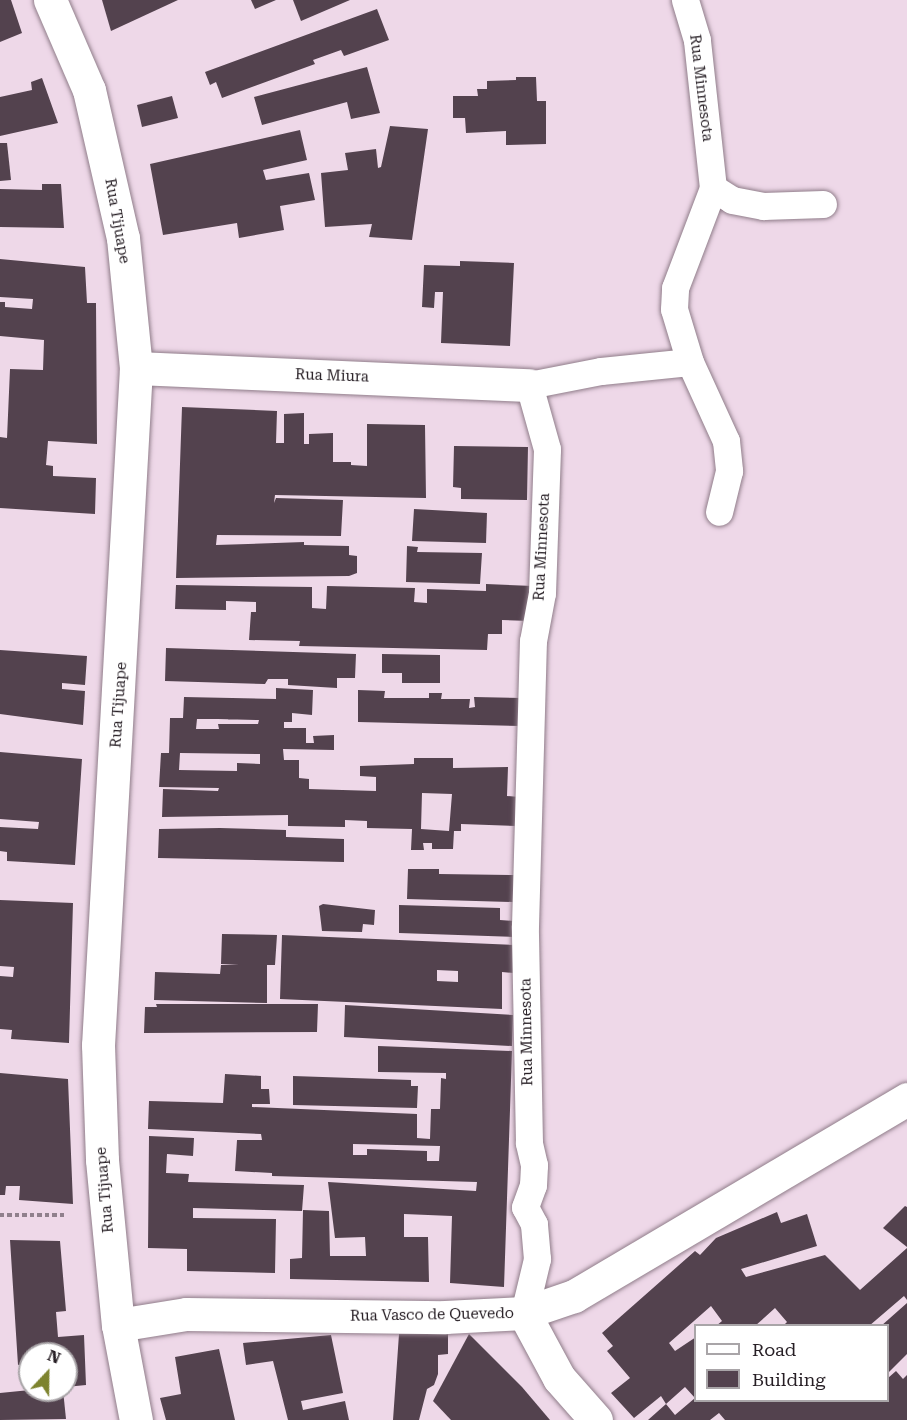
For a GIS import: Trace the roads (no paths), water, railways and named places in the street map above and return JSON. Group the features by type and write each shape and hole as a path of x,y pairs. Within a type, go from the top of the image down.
{"street":[{"name":"Rua Tijuape","path":"50,0 89,90 123,238 136,368 98,1045 107,1215 118,1325 136,1420"},
{"name":"Rua Miura","path":"136,368 529,385"},
{"name":"Rua Vasco de Quevedo","path":"118,1325 186,1314 445,1317 524,1314 574,1296 901,1112"},
{"path":"524,1314 559,1378 597,1420"}],"lane":[{"name":"Rua Minnesota","path":"685,0 697,40 713,188 675,288 674,309 690,362 726,441 729,471 718,512"},
{"path":"713,188 732,200 763,206 823,204"},
{"path":"529,385 601,371 690,362"},
{"name":"Rua Minnesota","path":"524,1314 537,1259 534,1224 525,1207 533,1185 534,1165 528,1143 525,926 533,641 542,593 547,449 529,385"}]}
